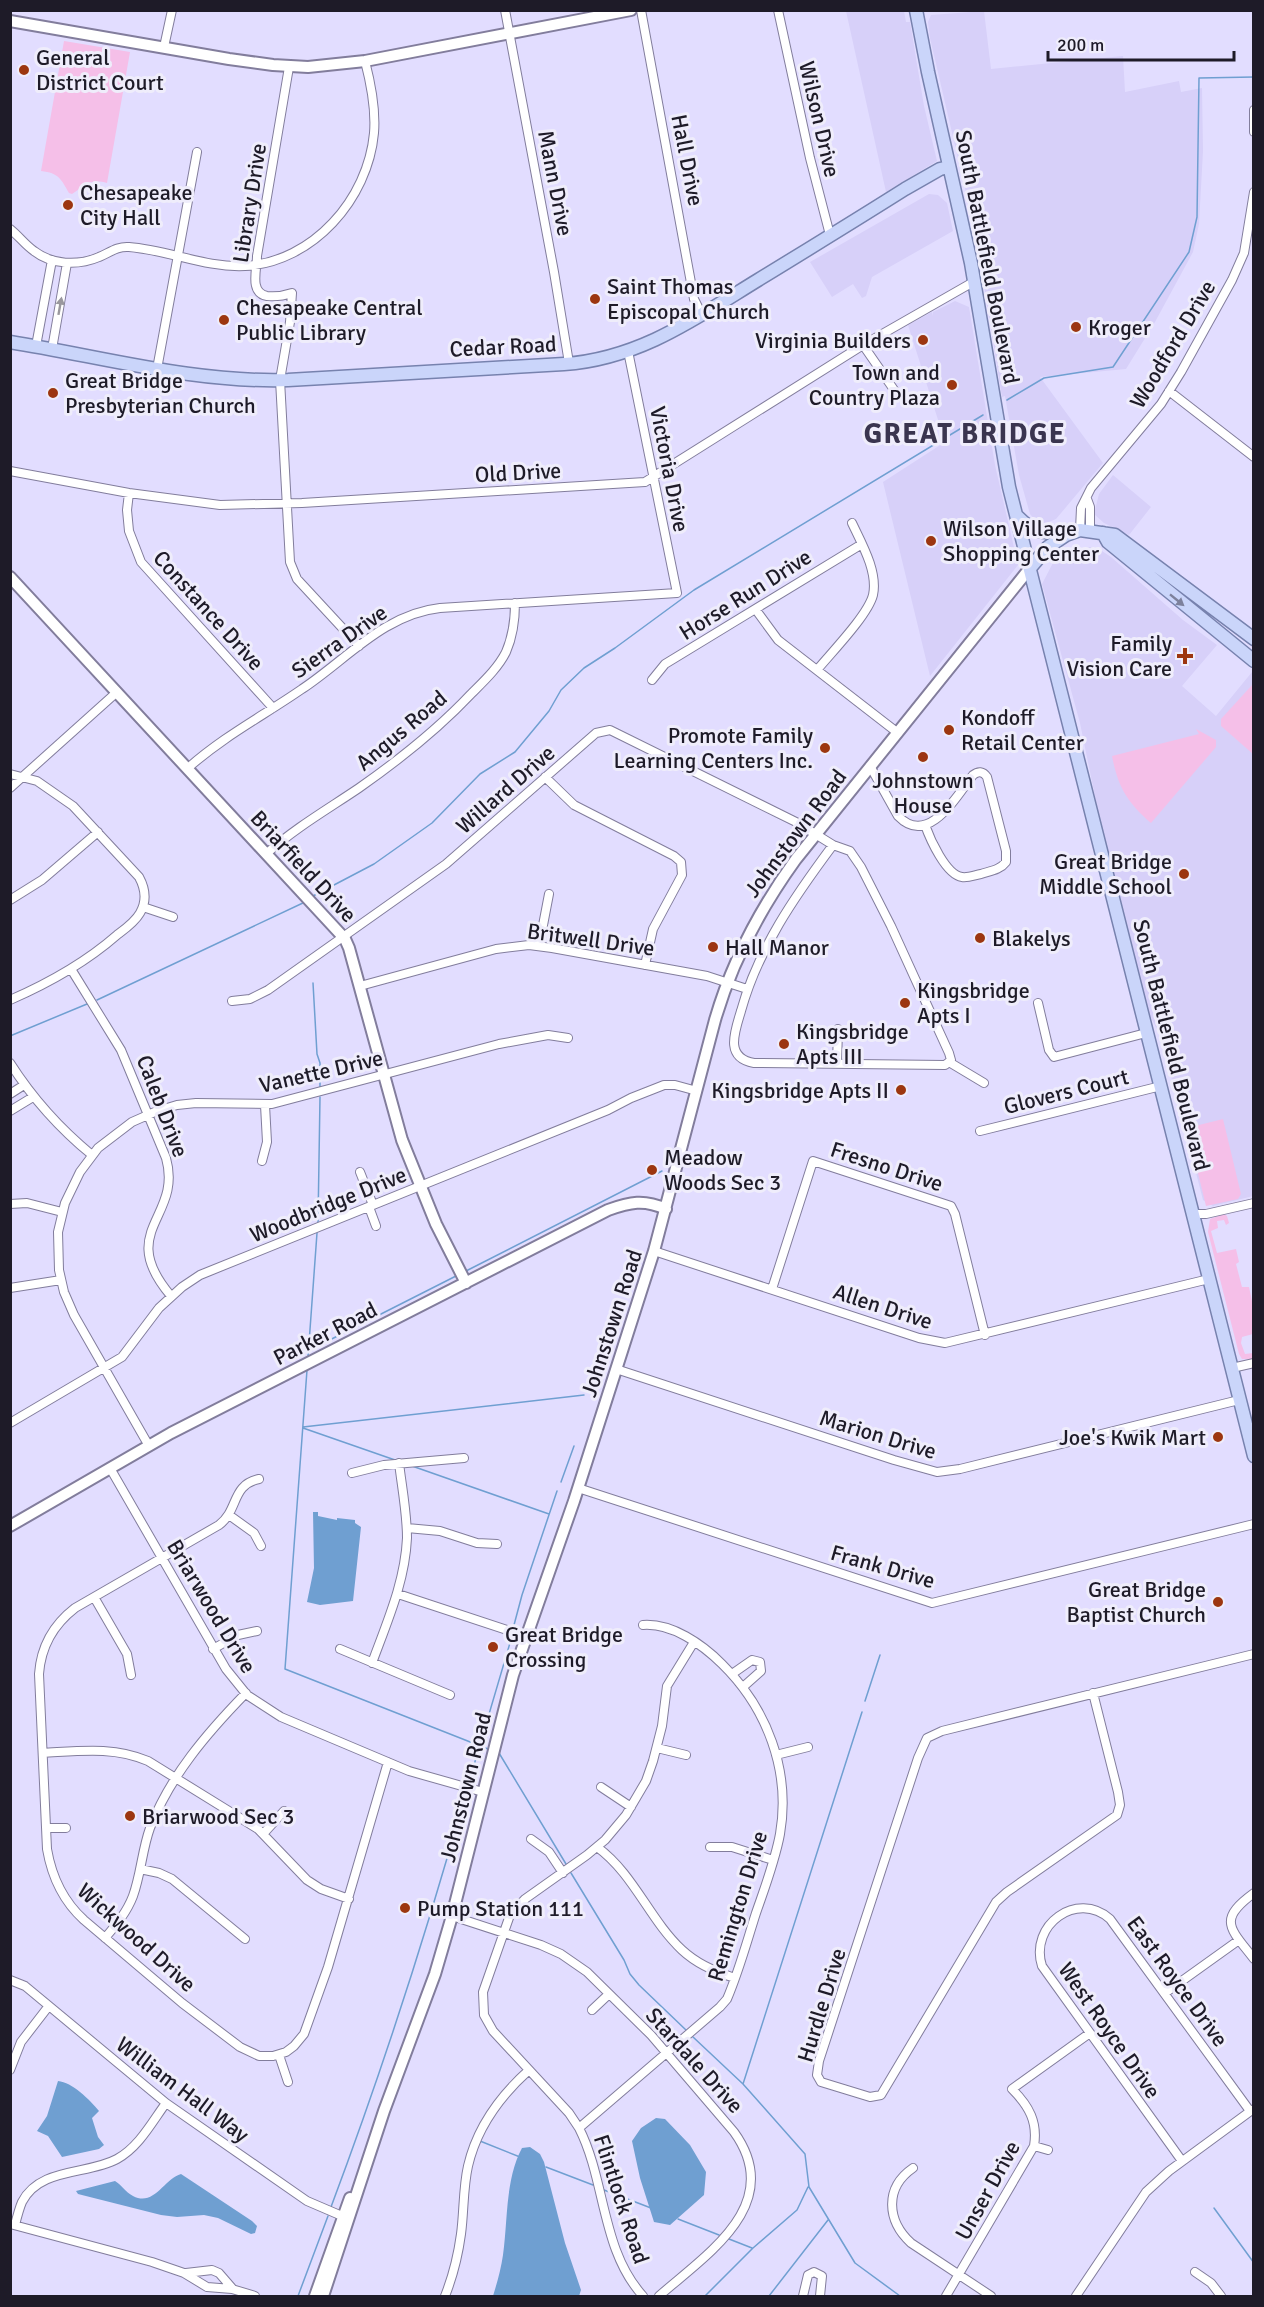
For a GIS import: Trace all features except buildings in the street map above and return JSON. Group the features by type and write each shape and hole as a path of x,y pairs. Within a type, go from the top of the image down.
{"main road":[{"name":"South Battlefield Boulevard","path":"919,11 949,166 975,281 1004,458 1016,515 1254,1455"},
{"name":"Cedar Road","path":"10,342 157,369 230,379 280,380 568,363 599,359 662,338 940,169 949,166"},
{"path":"1016,515 1028,527 1039,532 1083,530 1115,535 1254,639"},
{"path":"1030,568 1048,547 1066,535 1083,530"},
{"path":"1103,533 1108,542 1254,661"},
{"path":"1121,553 1131,553 1167,579 1195,594"}],"street":[{"path":"164,47 172,10"},
{"name":"Mann Drive","path":"505,10 554,272 568,363"},
{"path":"10,21 229,59 289,67 327,66 364,61 631,10"},
{"name":"Hall Drive","path":"641,10 694,299 702,315"},
{"name":"Wilson Drive","path":"778,10 810,158 830,235"},
{"path":"10,229 35,253 67,263 91,260 123,247 178,255 224,266 257,265 284,258 308,245 337,218 357,189 369,162 374,131 372,93 364,61"},
{"name":"Library Drive","path":"280,380 290,322 292,293 277,297 260,294 256,284 257,265 289,67"},
{"path":"1254,110 1254,132"},
{"path":"157,369 196,154"},
{"name":"Woodford Drive","path":"1083,530 1082,508 1091,488 1149,419 1169,391 1241,262 1248,238 1254,192"},
{"path":"36,346 52,260"},
{"path":"52,349 67,263"},
{"name":"Old Drive","path":"10,471 129,493 220,504 287,504 645,482 863,345 975,281"},
{"path":"863,345 899,397"},
{"name":"Victoria Drive","path":"628,351 677,593"},
{"path":"280,380 290,562 293,571 359,646"},
{"path":"1169,391 1254,457"},
{"path":"1246,451 1254,443"},
{"name":"Constance Drive","path":"129,493 128,525 133,546 141,562 273,708"},
{"path":"817,670 860,617 873,596 872,578 862,544 852,524"},
{"name":"Horse Run Drive","path":"652,680 665,664 862,544"},
{"name":"Johnstown Road","path":"323,2296 367,2163 435,1974 525,1636 578,1488 654,1251 727,983 765,904 815,834 1030,568"},
{"name":"Briarfield Drive","path":"10,577 343,937 349,948 402,1140 436,1224 466,1283"},
{"name":"Sierra Drive","path":"188,768 223,739 332,669 359,646 392,623 425,610 677,593"},
{"name":"Angus Road","path":"266,854 304,823 358,789 410,750 461,705 492,672 505,653 512,635 515,603"},
{"path":"756,610 772,634 898,733"},
{"path":"10,788 117,692"},
{"name":"Willard Drive","path":"231,1001 250,999 268,990 446,864 596,733 610,730 796,822 833,845 850,850 891,926 949,1053 949,1062"},
{"path":"870,766 898,816 909,824 925,825 938,819 973,776 978,772 984,773 1005,846 1006,862 998,869 971,877 961,877 947,866 925,825"},
{"path":"10,774 37,781 79,811 139,877 144,891 143,907 130,924 104,947 71,969 10,1000"},
{"path":"546,777 574,805 674,856 681,862 682,875 653,929 645,965"},
{"path":"10,900 42,880 98,832"},
{"path":"833,845 802,886 774,932 747,990 733,1039 736,1053 746,1061 754,1063 945,1065 949,1062 984,1083"},
{"path":"539,946 549,894"},
{"path":"143,907 173,917"},
{"name":"Britwell Drive","path":"360,986 496,949 513,946 539,946 707,976 747,990"},
{"name":"Caleb Drive","path":"71,969 118,1044 166,1158 170,1174 166,1197 151,1231 148,1252 154,1274 171,1296"},
{"path":"1038,1003 1049,1050 1054,1058 1146,1033"},
{"path":"837,1064 838,1029"},
{"name":"Vanette Drive","path":"149,1446 74,1315 61,1281 58,1244 62,1212 74,1181 92,1155 118,1131 148,1114 177,1105 281,1103 499,1044 548,1035 568,1038"},
{"path":"10,1063 33,1097 61,1129 92,1155"},
{"path":"10,1094 24,1084"},
{"name":"Woodbridge Drive","path":"10,1423 122,1358 159,1308 171,1296 192,1280 213,1269 608,1110 654,1089 670,1085 697,1091"},
{"name":"Glovers Court","path":"980,1131 1161,1086"},
{"path":"10,1111 33,1097"},
{"path":"262,1161 267,1142 265,1105"},
{"name":"Fresno Drive","path":"772,1289 813,1161 951,1206 955,1214 985,1335"},
{"path":"360,1172 376,1226"},
{"name":"Parker Road","path":"10,1526 149,1446 625,1204 640,1201 653,1203 666,1209"},
{"path":"10,1204 27,1203 62,1212"},
{"path":"1193,1214 1206,1214 1254,1203"},
{"name":"Allen Drive","path":"654,1251 941,1343 985,1335 1209,1279"},
{"path":"10,1288 61,1281"},
{"path":"1232,1368 1254,1363"},
{"name":"Marion Drive","path":"616,1369 894,1460 938,1472 960,1469 1239,1400"},
{"path":"352,1473 371,1467 399,1463 464,1458"},
{"path":"372,1663 398,1594 405,1558 407,1528 399,1463"},
{"name":"Briarwood Drive","path":"110,1468 213,1648 234,1681 246,1693 266,1709 281,1717 388,1762 422,1775 483,1792"},
{"name":"Wickwood Drive","path":"259,1479 242,1487 229,1515 219,1525 94,1597 64,1618 49,1636 39,1674 46,1828 50,1866 57,1887 77,1913 105,1938 182,2003 240,2047 260,2056 279,2055"},
{"name":"Frank Drive","path":"578,1488 932,1603 1254,1524"},
{"path":"229,1515 254,1533 261,1546"},
{"path":"407,1528 440,1532 477,1543 497,1544"},
{"path":"398,1594 525,1636"},
{"path":"94,1597 128,1654 131,1675"},
{"name":"Remington Drive","path":"579,2128 727,1999 773,1860 782,1815 781,1781 776,1755 767,1728 743,1687 732,1674 694,1642 664,1627 643,1625"},
{"path":"213,1648 238,1635 257,1631"},
{"name":"Flintlock Road","path":"643,2296 623,2268 616,2251 579,2128 569,2113 493,2031 484,2015 483,1992 502,1932 515,1907 597,1847 616,1827 631,1806 646,1781 657,1748 667,1686 694,1642"},
{"path":"340,1648 450,1695"},
{"name":"Hurdle Drive","path":"1093,1694 1120,1802 1117,1815 996,1902 881,2095 870,2097 821,2082 817,2075 817,2068 925,1741 942,1731 1254,1654"},
{"path":"732,1674 752,1660 760,1662 761,1671 743,1687"},
{"path":"105,1938 130,1903 150,1828 177,1778 207,1733 246,1693"},
{"path":"776,1755 808,1747"},
{"path":"657,1748 686,1755"},
{"path":"43,1753 99,1750 122,1752 148,1761 264,1833 307,1880 321,1889 349,1899"},
{"path":"288,2082 279,2055 294,2046 304,2034 349,1899 388,1762"},
{"path":"601,1787 631,1806"},
{"path":"264,1833 284,1811"},
{"path":"46,1828 66,1828"},
{"path":"531,1839 549,1852 563,1873"},
{"path":"710,1846 732,1847 773,1860"},
{"path":"597,1847 620,1866 668,1935 684,1952 705,1967 735,1978"},
{"path":"140,1869 159,1873 172,1880 245,1939"},
{"path":"1254,1893 1239,1903 1231,1913 1232,1927 1254,1959"},
{"name":"East Royce Drive","path":"1057,1917 1080,1908 1092,1909 1106,1915 1252,2110"},
{"name":"Stardale Drive","path":"452,1916 561,1954 587,1972 667,2053 737,2136 749,2165 748,2200 733,2228 658,2296"},
{"name":"West Royce Drive","path":"1057,1917 1046,1929 1041,1939 1039,1948 1041,1963 1182,2161"},
{"path":"1166,1993 1239,1940"},
{"name":"William Hall Way","path":"10,1980 25,1986 166,2103 307,2201 342,2216"},
{"path":"592,2010 609,1994"},
{"path":"10,2070 21,2042 48,2007"},
{"name":"Unser Drive","path":"946,2296 960,2276 1034,2146 1033,2116 1023,2100 1012,2089 1090,2033"},
{"path":"445,2296 456,2261 465,2184 472,2153 494,2109 529,2070"},
{"path":"166,2103 140,2139 117,2159 52,2178 34,2187 22,2203 13,2224 184,2273 207,2287 232,2289 255,2296"},
{"path":"1076,2296 1141,2199 1162,2176 1252,2110"},
{"path":"1034,2146 1048,2150"},
{"name":"Johnstown Road","path":"315,2296 342,2216 367,2163"},
{"path":"913,2168 904,2175 894,2191 893,2213 896,2224 911,2243 991,2296"},
{"path":"184,2273 212,2270 219,2273 232,2289"},
{"path":"803,2296 806,2278 814,2272 822,2276 820,2296"},
{"path":"1195,2272 1211,2283 1221,2296"}],"shaded area":[{"path":"846,11 904,11 906,22 910,22 924,106 937,161 886,192"},
{"path":"984,11 991,69 1123,56 1125,92 1179,81 1181,92 1202,88 1203,151 1199,224 1193,252 1155,322 1126,369 1040,377 1103,463 1056,519 1044,524 1035,520 1030,514 1019,475 1005,396 1002,397 976,236 928,22 931,15"},
{"path":"64,41 130,52 107,183 92,182 72,194 56,175 41,171"},
{"path":"929,194 938,195 947,203 953,231 872,277 866,296 862,298 853,284 832,297 810,262"},
{"name":"Wilson Village Shopping Center","path":"955,301 969,307 995,465 1018,565 930,676 883,482 945,442 908,325 932,312 933,316 933,312"},
{"path":"1113,475 1151,507 1129,535 1104,523 1094,514 1099,494"},
{"name":"Great Bridge Middle School","path":"1090,547 1111,557 1183,620 1217,645 1182,686 1216,716 1253,673 1253,1196 1213,1206 1203,1200 1161,1037 1148,1012 1098,811 1080,723 1042,584 1055,559 1075,549"},
{"path":"1253,684 1253,754 1221,726 1221,719"},
{"path":"1196,729 1216,740 1216,747 1151,823 1125,793 1117,777 1112,756 1199,734"},
{"path":"1223,1119 1241,1194 1238,1199 1206,1206 1187,1128"},
{"path":"1224,1214 1229,1223 1226,1225 1224,1220 1217,1221 1218,1228 1211,1231 1217,1253 1236,1249 1239,1262 1236,1264 1242,1287 1249,1287 1253,1306 1253,1334 1242,1337 1241,1343 1245,1354 1253,1353 1253,1359 1242,1359 1239,1354 1208,1232 1210,1219"}],"water":[{"path":"313,1512 318,1512 318,1516 337,1520 337,1518 355,1520 355,1523 361,1527 353,1601 320,1605 307,1602 314,1568"},
{"path":"58,2081 75,2088 99,2111 92,2118 98,2137 104,2145 99,2149 62,2157 48,2136 37,2131 47,2116"},
{"path":"656,2118 665,2119 690,2145 706,2172 704,2195 670,2225 654,2222 640,2178 632,2141 641,2128"},
{"path":"530,2147 540,2154 544,2162 565,2243 581,2290 579,2296 493,2296 503,2255 513,2173 522,2148"},
{"path":"181,2174 252,2221 257,2226 255,2233 251,2234 218,2218 204,2215 177,2217 161,2215 78,2194 76,2191 115,2181 133,2196 147,2198"}],"waterway":[{"path":"1007,400 1044,378 1113,367 1189,252 1197,217 1199,78 1254,77"},
{"path":"313,896 374,864 432,823 480,774 515,752 549,711 561,690 584,668 694,590 983,415"},
{"path":"97,1000 305,902"},
{"path":"313,983 320,1087"},
{"path":"10,1036 87,1004"},
{"path":"318,1222 320,1097"},
{"path":"466,1271 662,1171"},
{"path":"308,1357 317,1233"},
{"path":"308,1351 456,1276"},
{"path":"307,1370 285,1669 488,1749"},
{"path":"303,1427 584,1395"},
{"path":"303,1428 395,1460"},
{"path":"561,1482 574,1446"},
{"path":"412,1466 549,1514"},
{"path":"514,1625 557,1491"},
{"path":"469,1782 512,1636"},
{"path":"865,1701 880,1655"},
{"path":"743,2084 862,1712"},
{"path":"499,1753 566,1864"},
{"path":"331,2207 403,2001 466,1792"},
{"path":"571,1873 624,1960 630,1974 686,2030"},
{"path":"693,2037 743,2084 805,2154 809,2187 855,2263 900,2296"},
{"path":"480,2141 520,2157"},
{"path":"546,2167 593,2185"},
{"path":"705,2296 753,2248 797,2210 808,2187"},
{"path":"604,2190 651,2208"},
{"path":"1214,2208 1254,2263"},
{"path":"298,2296 328,2216"},
{"path":"678,2219 719,2235"},
{"path":"769,2296 828,2220"},
{"path":"729,2239 752,2248"}],"place":[{"name":"General District Court","path":"24,70"},
{"name":"Chesapeake City Hall","path":"68,205"},
{"name":"Saint Thomas Episcopal Church","path":"595,299"},
{"name":"Chesapeake Central Public Library","path":"224,320"},
{"name":"Kroger","path":"1076,327"},
{"name":"Virginia Builders","path":"923,340"},
{"name":"Town and Country Plaza","path":"952,385"},
{"name":"Great Bridge Presbyterian Church","path":"53,393"},
{"name":"Wilson Village Shopping Center","path":"931,541"},
{"name":"Family Vision Care","path":"1185,656"},
{"name":"Kondoff Retail Center","path":"949,730"},
{"name":"Promote Family Learning Centers Inc.","path":"825,748"},
{"name":"Johnstown House","path":"923,757"},
{"name":"Great Bridge Middle School","path":"1184,874"},
{"name":"Blakelys","path":"980,938"},
{"name":"Hall Manor","path":"713,947"},
{"name":"Kingsbridge Apts I","path":"905,1003"},
{"name":"Kingsbridge Apts III","path":"784,1044"},
{"name":"Kingsbridge Apts II","path":"901,1090"},
{"name":"Meadow Woods Sec 3","path":"652,1170"},
{"name":"Joe's Kwik Mart","path":"1218,1437"},
{"name":"Great Bridge Baptist Church","path":"1218,1602"},
{"name":"Great Bridge Crossing","path":"493,1647"},
{"name":"Briarwood Sec 3","path":"130,1816"},
{"name":"Pump Station 111","path":"405,1908"}],"district":[{"name":"GREAT BRIDGE","path":"965,433"}]}
